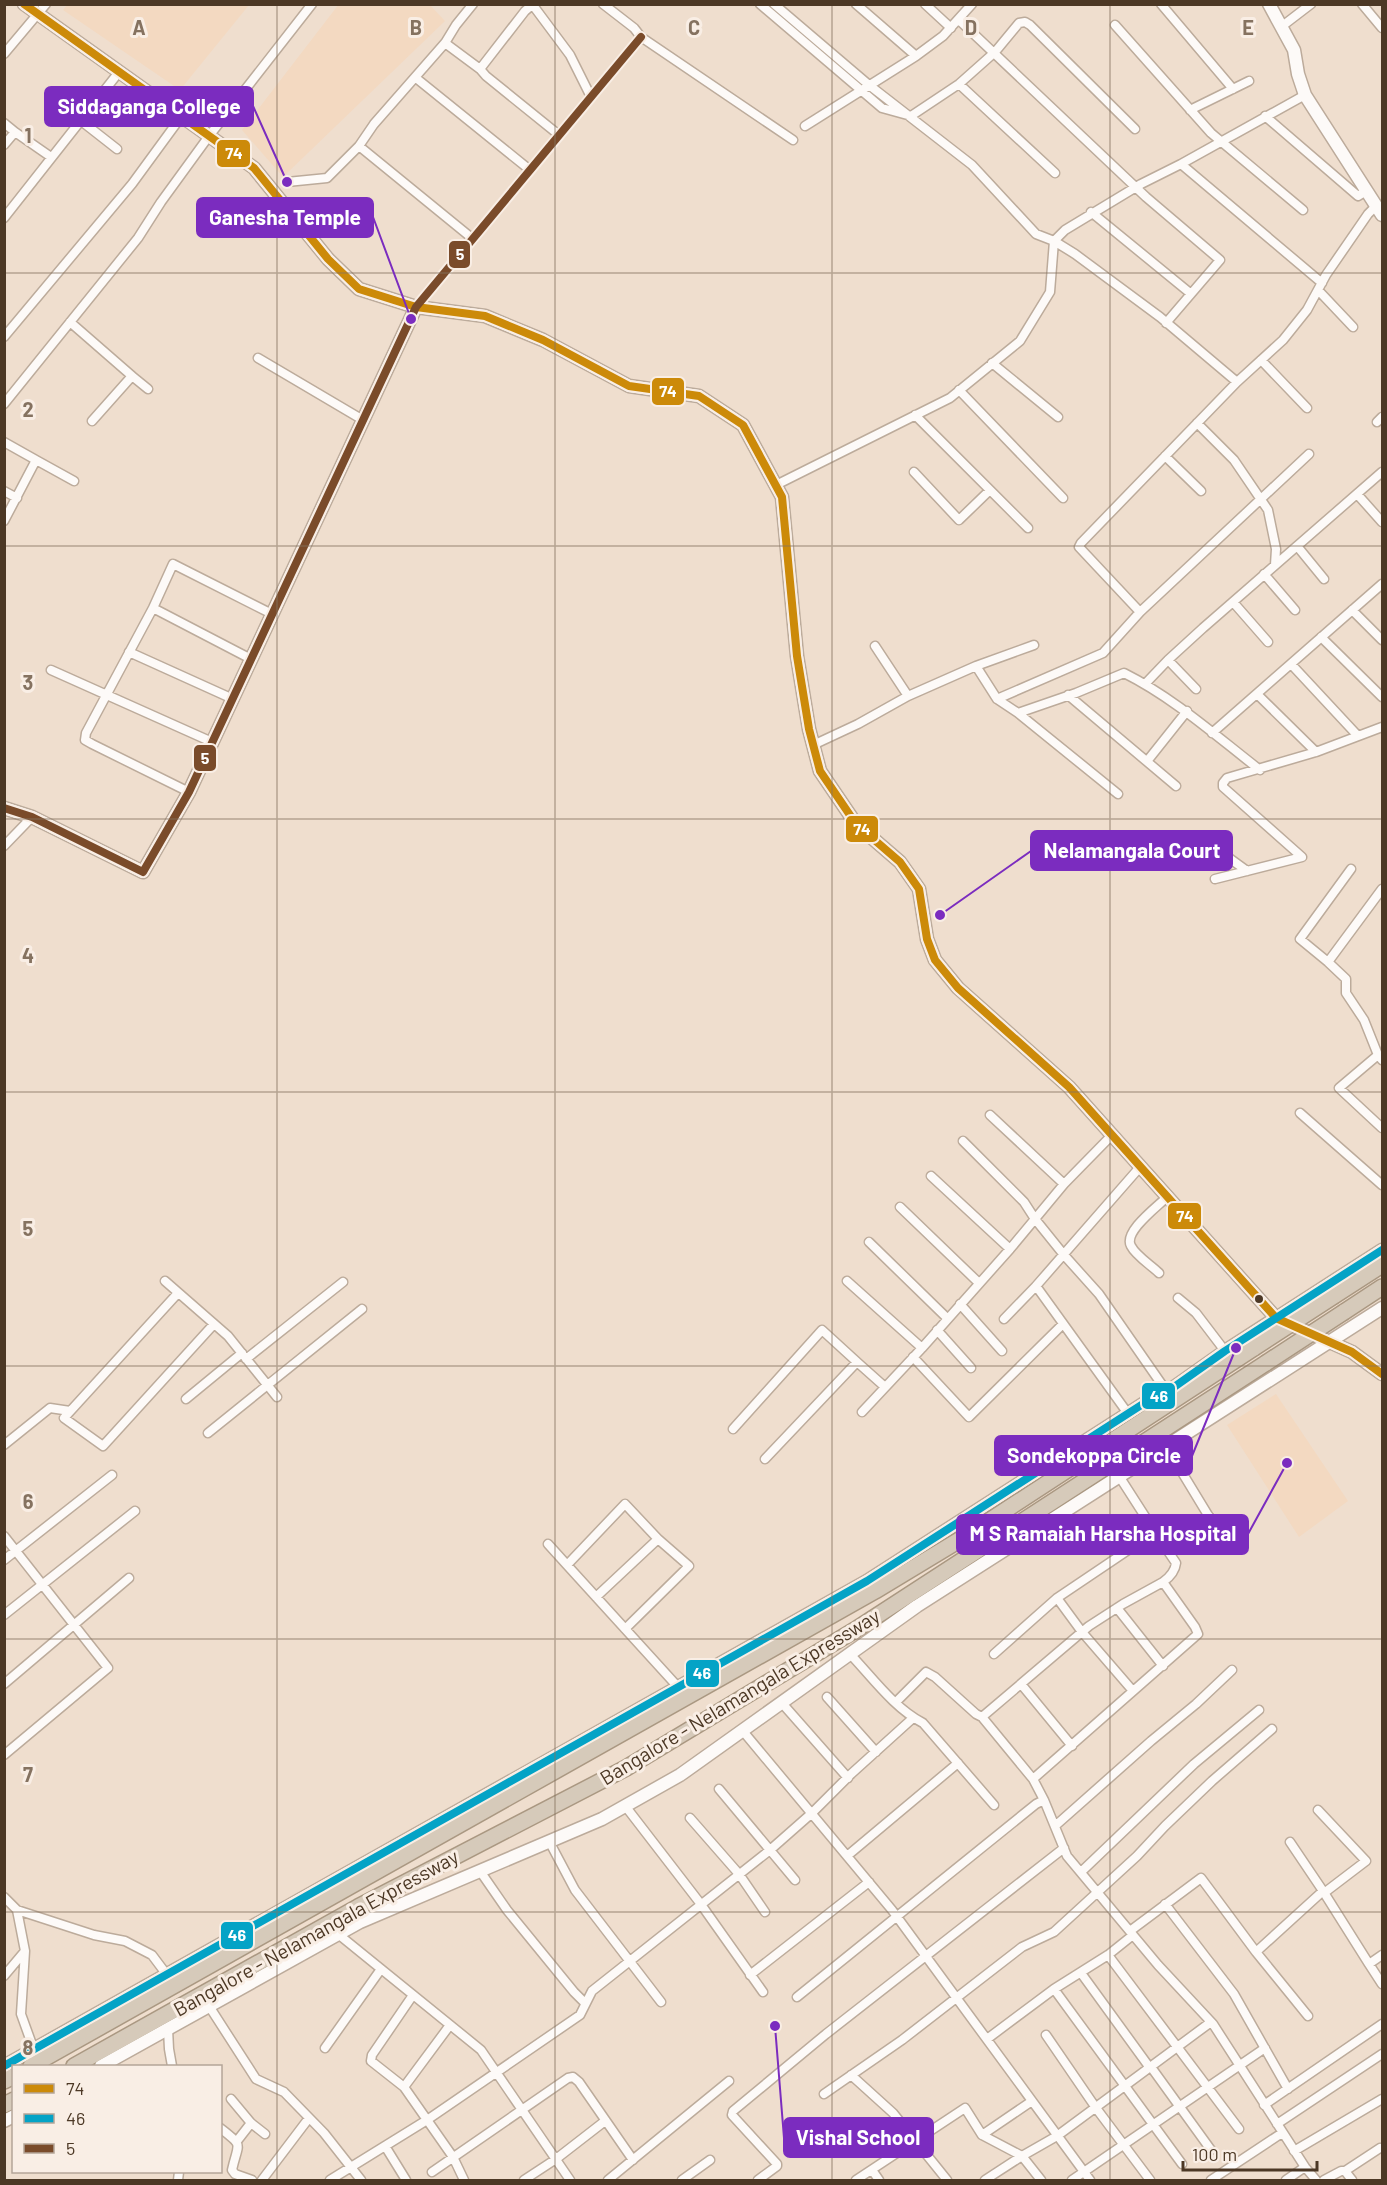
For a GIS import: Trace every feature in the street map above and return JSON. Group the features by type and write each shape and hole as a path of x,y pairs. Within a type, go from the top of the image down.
{"highway":[{"name":"Bangalore - Nelamangala Expressway","path":"35,2065 875,1592 966,1536 1383,1265"},
{"name":"Bangalore - Nelamangala Expressway","path":"78,2065 357,1907 626,1768 855,1630 1383,1287"}],"street":[{"path":"24,4 42,9 119,72 254,168 328,260 359,289 416,307 485,316 543,340 629,386 699,396 743,425 782,497 797,656 820,771 856,824 900,862 919,889 927,939 935,960 958,988 1069,1087 1276,1318 1332,1341 1353,1352 1383,1374"},
{"path":"287,182 327,177 359,146 374,124 445,43 473,4"},
{"path":"603,4 634,28 640,37 793,140"},
{"path":"760,4 882,108 911,116 959,84 995,52 1019,23 1025,22 1135,129"},
{"path":"774,4 869,85 972,165 1036,234 1054,241 1075,254 1166,323 1237,382"},
{"path":"856,4 916,56"},
{"path":"925,4 951,28"},
{"path":"805,126 916,56 951,28 972,4"},
{"path":"1161,4 1233,89"},
{"path":"1140,612 1079,548 1081,543 1237,382 1283,340 1307,310 1320,286 1368,214 1379,210 1305,95 1298,74 1294,50 1269,4"},
{"path":"1281,27 1311,4"},
{"path":"1362,4 1383,28"},
{"path":"480,69 525,10 532,5 570,55 591,97"},
{"path":"4,404 138,238 208,136 309,6"},
{"path":"4,54 42,9"},
{"path":"959,20 1135,187 1220,260 1166,323"},
{"path":"1116,25 1220,141 1303,210"},
{"path":"4,808 32,817 142,872 189,792 416,307 640,37"},
{"path":"445,43 559,135"},
{"path":"4,218 119,72"},
{"path":"416,78 530,170"},
{"path":"1190,110 1249,81"},
{"path":"959,84 1055,173"},
{"path":"776,485 950,398 1020,341 1050,292 1054,241 1065,230 1135,187 1305,95"},
{"path":"4,337 132,184 181,117"},
{"path":"1265,117 1358,196 1366,190"},
{"path":"80,120 117,149"},
{"path":"4,123 51,157"},
{"path":"4,145 15,132"},
{"path":"359,146 473,239"},
{"path":"1181,164 1320,286 1353,327"},
{"path":"1091,212 1190,293"},
{"path":"70,322 148,389"},
{"path":"258,358 363,420"},
{"path":"1261,360 1307,408"},
{"path":"992,363 1058,417"},
{"path":"92,422 132,376"},
{"path":"959,390 1064,498"},
{"path":"915,415 1028,528"},
{"path":"1197,423 1234,460 1268,510 1276,549 1275,565"},
{"path":"4,442 74,480"},
{"path":"997,699 1103,653 1140,612 1309,454"},
{"path":"1166,456 1201,490"},
{"path":"4,522 36,460"},
{"path":"914,472 959,520 990,490"},
{"path":"1145,684 1168,660 1264,574 1383,472"},
{"path":"4,491 17,498"},
{"path":"1357,494 1383,522"},
{"path":"1297,546 1324,579"},
{"path":"189,792 85,740 86,733 153,608 173,564 272,614"},
{"path":"1264,574 1295,610"},
{"path":"1212,733 1383,584"},
{"path":"1233,602 1268,642"},
{"path":"153,608 251,659"},
{"path":"1352,610 1383,640"},
{"path":"1321,637 1383,697"},
{"path":"813,745 858,724 908,696 976,666 1034,645"},
{"path":"875,646 908,696"},
{"path":"129,652 233,699"},
{"path":"1168,660 1196,689"},
{"path":"1291,664 1358,736"},
{"path":"976,666 997,699 1018,713 1118,794"},
{"path":"51,670 212,742"},
{"path":"1018,713 1124,673 1186,711 1260,770"},
{"path":"1257,694 1316,752"},
{"path":"1068,695 1148,760 1176,786"},
{"path":"1148,760 1186,711"},
{"path":"1215,879 1302,857 1223,787 1227,778 1316,752 1383,726"},
{"path":"4,846 32,817"},
{"path":"1214,847 1247,871"},
{"path":"1351,869 1300,939 1346,979 1346,993 1364,1020 1380,1057 1338,1088 1383,1128"},
{"path":"1328,962 1383,889"},
{"path":"1300,1113 1383,1185"},
{"path":"990,1115 1064,1184"},
{"path":"862,1412 1010,1250 1064,1184 1112,1135"},
{"path":"963,1141 1024,1202 1064,1255 1099,1294 1167,1392"},
{"path":"1004,1319 1064,1255 1140,1167"},
{"path":"931,1176 1010,1250"},
{"path":"1159,1273 1131,1246 1129,1239 1132,1231 1167,1197"},
{"path":"900,1207 979,1283"},
{"path":"869,1242 947,1318"},
{"path":"4,2066 867,1581 1146,1402 1167,1392 1225,1351 1383,1250"},
{"path":"165,1281 228,1336 277,1397"},
{"path":"847,1281 922,1348"},
{"path":"186,1399 343,1282"},
{"path":"1036,1286 1129,1415"},
{"path":"178,1293 64,1418 103,1446 214,1324"},
{"path":"1178,1298 1196,1313 1225,1351"},
{"path":"960,1304 1002,1351"},
{"path":"105,2065 360,1922 626,1807 680,1775 917,1606 1383,1308"},
{"path":"208,1433 362,1309"},
{"path":"913,1357 969,1416 1063,1324"},
{"path":"732,1429 822,1330 885,1387"},
{"path":"937,1330 971,1368"},
{"path":"765,1458 857,1362"},
{"path":"4,1445 50,1408 70,1411"},
{"path":"1166,1446 1228,1548"},
{"path":"4,1560 112,1475"},
{"path":"982,1717 1082,1632 1117,1608 1169,1578 1175,1568 1176,1563 1119,1476"},
{"path":"567,1565 625,1504 658,1539 689,1566 625,1629"},
{"path":"4,1615 135,1511"},
{"path":"1163,1544 1209,1516"},
{"path":"994,1654 1057,1598 1155,1532"},
{"path":"4,1536 108,1668 4,1755"},
{"path":"596,1597 658,1539"},
{"path":"548,1544 678,1687"},
{"path":"4,1684 129,1578"},
{"path":"1034,1779 1198,1634 1196,1627 1163,1582"},
{"path":"1057,1598 1082,1632 1133,1691"},
{"path":"1117,1608 1163,1666"},
{"path":"850,1654 896,1702 913,1718 923,1723 994,1805"},
{"path":"1055,1826 1233,1670"},
{"path":"896,1702 926,1672 982,1717 1034,1779 1067,1856 1158,1965 1211,2022 1282,2133 1316,2181"},
{"path":"1021,1684 1072,1746"},
{"path":"826,1697 876,1752"},
{"path":"781,1702 848,1778"},
{"path":"1081,1872 1194,1764 1259,1710"},
{"path":"330,2181 427,2121 580,2015 592,1991 700,1903 770,1850 913,1718"},
{"path":"824,2094 957,1999 1022,1947 1054,1932 1212,1781 1272,1729"},
{"path":"742,1730 897,1917 1087,2177"},
{"path":"847,1856 958,1763"},
{"path":"719,1789 795,1880"},
{"path":"797,1997 1036,1804 1044,1800"},
{"path":"626,1807 700,1903 764,1992"},
{"path":"1256,1952 1323,1892 1366,1862 1318,1810"},
{"path":"690,1818 739,1874 765,1912"},
{"path":"549,1841 575,1890 661,2002"},
{"path":"1290,1842 1383,1984"},
{"path":"758,2181 777,2166 777,2163 732,2115 733,2111 826,2034 1064,1848"},
{"path":"480,1871 507,1910 573,1992 585,2003"},
{"path":"987,2039 1054,1989 1082,1973 1108,1954 1165,1904 1201,1878 1256,1952 1308,2016"},
{"path":"750,1975 868,1882"},
{"path":"4,1897 16,1910 94,1935 125,1941 152,1955 167,1975"},
{"path":"1165,1904 1234,1994 1288,2089"},
{"path":"16,1910 25,1951 21,2014 34,2049"},
{"path":"338,1934 481,2050 570,2181"},
{"path":"4,1976 25,1951"},
{"path":"1108,1954 1239,2129"},
{"path":"1369,1964 1383,1955"},
{"path":"326,2048 381,1969"},
{"path":"1082,1973 1211,2150"},
{"path":"1054,1989 1182,2164"},
{"path":"413,1995 371,2061 404,2087 453,2157 464,2181"},
{"path":"209,2006 256,2079 284,2092 324,2133 361,2181"},
{"path":"989,2180 1022,2156 1057,2136 1211,2022"},
{"path":"1264,2105 1383,2024"},
{"path":"404,2087 450,2025"},
{"path":"168,2029 172,2065"},
{"path":"1046,2035 1150,2181"},
{"path":"1072,2181 1087,2177 1123,2145 1265,2048"},
{"path":"1277,2124 1383,2054"},
{"path":"851,2075 893,2113 947,2181"},
{"path":"432,2172 568,2078 573,2077 579,2082 633,2160"},
{"path":"608,2181 729,2081"},
{"path":"231,2099 251,2123 265,2134"},
{"path":"1294,2151 1383,2099"},
{"path":"982,2135 1032,2101"},
{"path":"856,2181 965,2108 982,2135 1022,2156 1041,2181"},
{"path":"262,2181 309,2118"},
{"path":"524,2181 605,2121"},
{"path":"237,2141 251,2123"},
{"path":"222,2130 237,2141 239,2146 232,2170 235,2174 252,2181"},
{"path":"1211,2181 1282,2133"},
{"path":"385,2146 406,2181"},
{"path":"1324,2181 1341,2170 1345,2171 1380,2148"},
{"path":"682,2181 710,2160"},
{"path":"1286,2181 1305,2167"},
{"path":"872,2170 879,2181"},
{"path":"1345,2171 1352,2181"},
{"path":"617,2172 623,2181"}],"shaded area":[{"path":"68,4 249,5 180,90 63,10"},
{"path":"339,4 430,5 445,21 283,177 242,130"},
{"path":"1276,1394 1348,1501 1299,1537 1227,1425"}],"transit line":[{"name":"74","path":"24,4 254,168 328,259 359,289 416,307 485,316 543,340 629,386 699,396 743,425 782,497 797,656 809,729 820,771 856,824 900,862 919,889 927,939 935,960 958,988 1069,1087 1276,1318 1352,1352 1382,1374"},
{"name":"5","path":"4,808 32,817 143,872 189,792 416,307 641,37"},
{"name":"46","path":"4,2066 867,1581 1146,1402 1167,1392 1225,1351 1382,1250"}],"place":[{"name":"Siddaganga College","path":"287,182"},
{"name":"Ganesha Temple","path":"411,319"},
{"name":"Nelamangala Court","path":"940,915"},
{"name":"Sondekoppa Circle","path":"1236,1348"},
{"name":"M S Ramaiah Harsha Hospital","path":"1287,1463"},
{"name":"Vishal School","path":"775,2026"}]}
